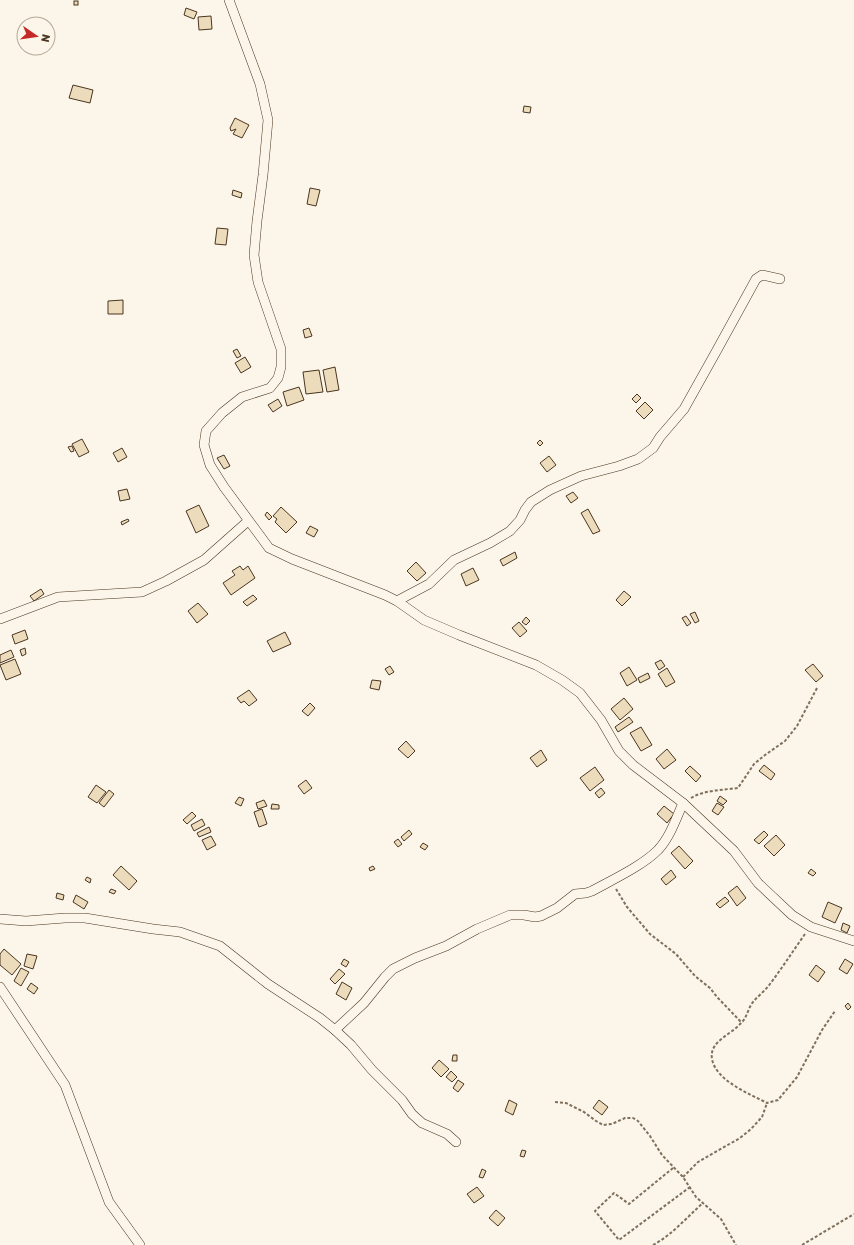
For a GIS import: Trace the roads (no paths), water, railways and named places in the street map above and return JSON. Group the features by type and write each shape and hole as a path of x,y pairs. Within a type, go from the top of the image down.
{"street":[{"path":"229,0 260,84 268,120 254,255 258,282 281,349 281,367 278,378 270,388 242,397 222,413 206,431 204,445 210,465 224,487 269,548 292,559 385,594 424,620 536,665 562,680 580,693 601,720 619,751 633,765 684,803 734,851 758,883 792,915 810,927 854,941"},
{"path":"397,601 429,584 454,560 510,532 532,502 550,490 581,476 619,466 638,459 653,448 660,437 684,409 756,279 762,275 780,279"},
{"path":"0,619 58,597 142,592 166,581 204,560 248,521"},
{"path":"335,1030 364,1003 393,969 446,946 510,914 535,917 541,916 557,908 574,894 586,893 643,862 658,849 671,832 684,803"},
{"path":"0,919 26,921 85,918 180,932 220,946 268,984 320,1018 335,1030 402,1100 412,1114 422,1123 447,1134 456,1142"},
{"path":"0,987 65,1085 109,1202 140,1245"}]}
